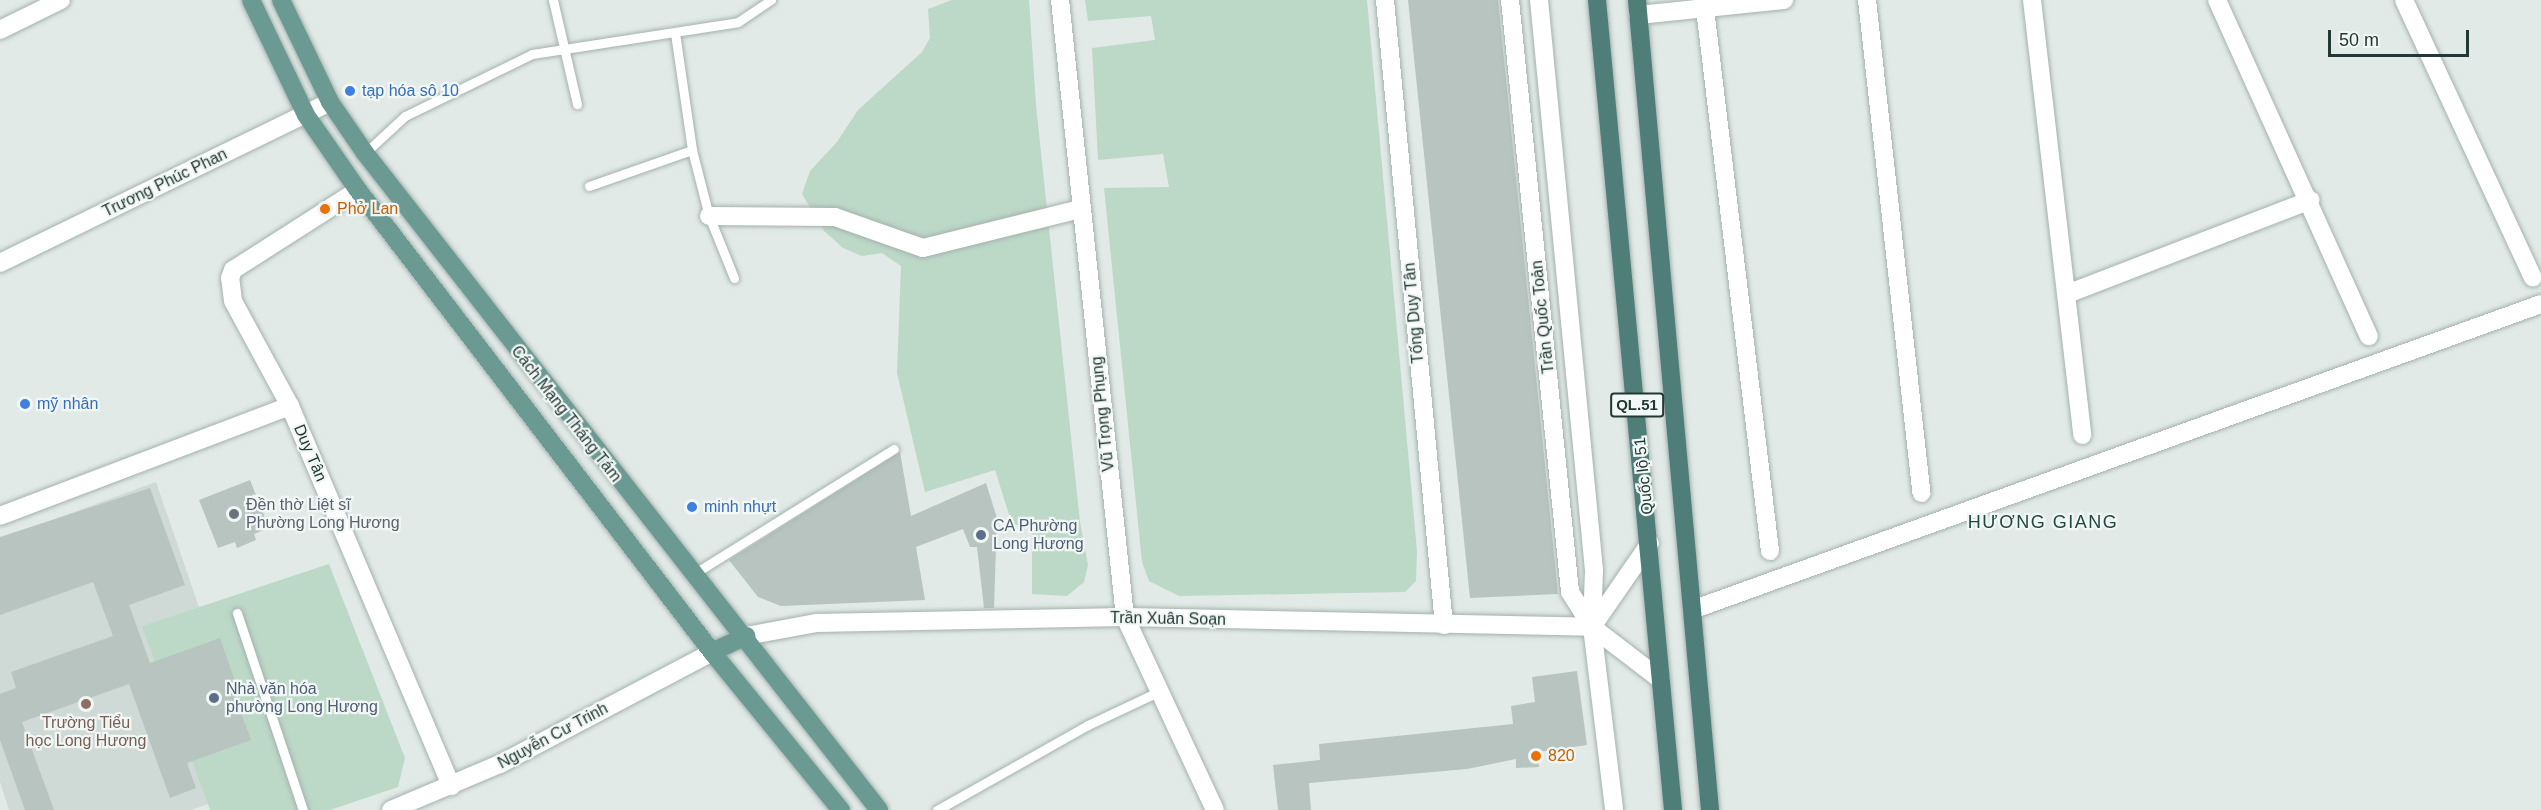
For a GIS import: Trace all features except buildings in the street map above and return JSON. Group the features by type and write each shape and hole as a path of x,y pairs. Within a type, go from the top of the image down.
{"highway":[{"name":"Quốc lộ 51","path":"1597,0 1650,543 1673,810"},
{"name":"QL.51","path":"1638,7 1710,810"}],"main road":[{"name":"Cách Mạng Tháng Tám","path":"250,0 306,115 358,190 712,652 841,810"},
{"name":"Cách Mạng Tháng Tám","path":"281,0 330,102 365,153 692,575 746,636 879,810"},
{"path":"712,652 746,636"}],"street":[{"path":"0,30 61,0"},
{"name":"Vũ Trọng Phụng","path":"1060,0 1125,617 1215,810"},
{"name":"Tống Duy Tân","path":"1385,0 1444,626"},
{"name":"Trần Quốc Toản","path":"1510,0 1570,592 1592,627"},
{"name":"Trần Quốc Toản","path":"1539,0 1594,570 1592,627 1614,810"},
{"path":"1638,7 1784,0"},
{"path":"1867,0 1921,493"},
{"path":"2032,0 2082,435"},
{"path":"2217,0 2310,200 2369,336"},
{"path":"2404,0 2533,278"},
{"path":"1705,4 1770,551"},
{"name":"Trương Phúc Phan","path":"0,263 330,102"},
{"path":"1522,111 1549,106"},
{"path":"290,406 233,301 230,278 233,270 358,190"},
{"path":"2067,294 2310,200"},
{"path":"709,216 835,217 923,248 1081,208"},
{"path":"1692,610 2541,304"},
{"path":"1549,374 1575,371"},
{"name":"Duy Tân","path":"0,516 290,406 451,786"},
{"path":"1650,543 1592,627 1661,680"},
{"name":"Trần Xuân Soạn","path":"746,636 816,624 1125,617 1444,626 1592,627"},
{"name":"Nguyễn Cư Trinh","path":"391,810 451,786 712,652"}],"lane":[{"path":"553,0 578,104"},
{"path":"365,153 405,116 532,54 738,22 771,0"},
{"path":"675,33 692,150 709,216 734,278"},
{"path":"589,186 692,150"},
{"path":"692,575 894,449"},
{"path":"237,614 303,810"},
{"path":"937,810 1088,725 1160,691"}],"shaded area":[{"name":"Trường Tiểu học Long Hương","path":"156,482 199,607 143,626 208,804 191,810 9,810 0,782 0,539"}],"green space":[{"path":"952,0 1029,0 1036,105 1080,522 1088,565 1084,582 1067,596 1032,594 1032,528 1012,524 995,470 925,492 897,373 901,266 882,253 862,256 843,248 824,231 802,194 810,171 837,142 858,110 922,52 930,38 928,9"},
{"path":"1085,0 1367,0 1417,551 1416,581 1405,592 1179,596 1149,581 1142,562 1104,188 1169,187 1163,154 1098,160 1092,48 1155,40 1151,16 1088,21"},
{"path":"329,564 405,758 398,787 330,810 210,810 142,626"}],"place":[{"name":"tạp hóa sô 10","path":"350,91"},
{"name":"Phở Lan","path":"325,209"},
{"name":"mỹ nhân","path":"25,404"},
{"name":"minh nhựt","path":"692,507"},
{"name":"Đền thờ Liệt sĩ Phường Long Hương","path":"234,514"},
{"name":"CA Phường Long Hương","path":"981,535"},
{"name":"Nhà văn hóa phường Long Hương","path":"214,698"},
{"name":"Trường Tiểu học Long Hương","path":"86,704"},
{"name":"820","path":"1536,756"}],"district":[{"name":"HƯƠNG GIANG","path":"2043,522"}]}
